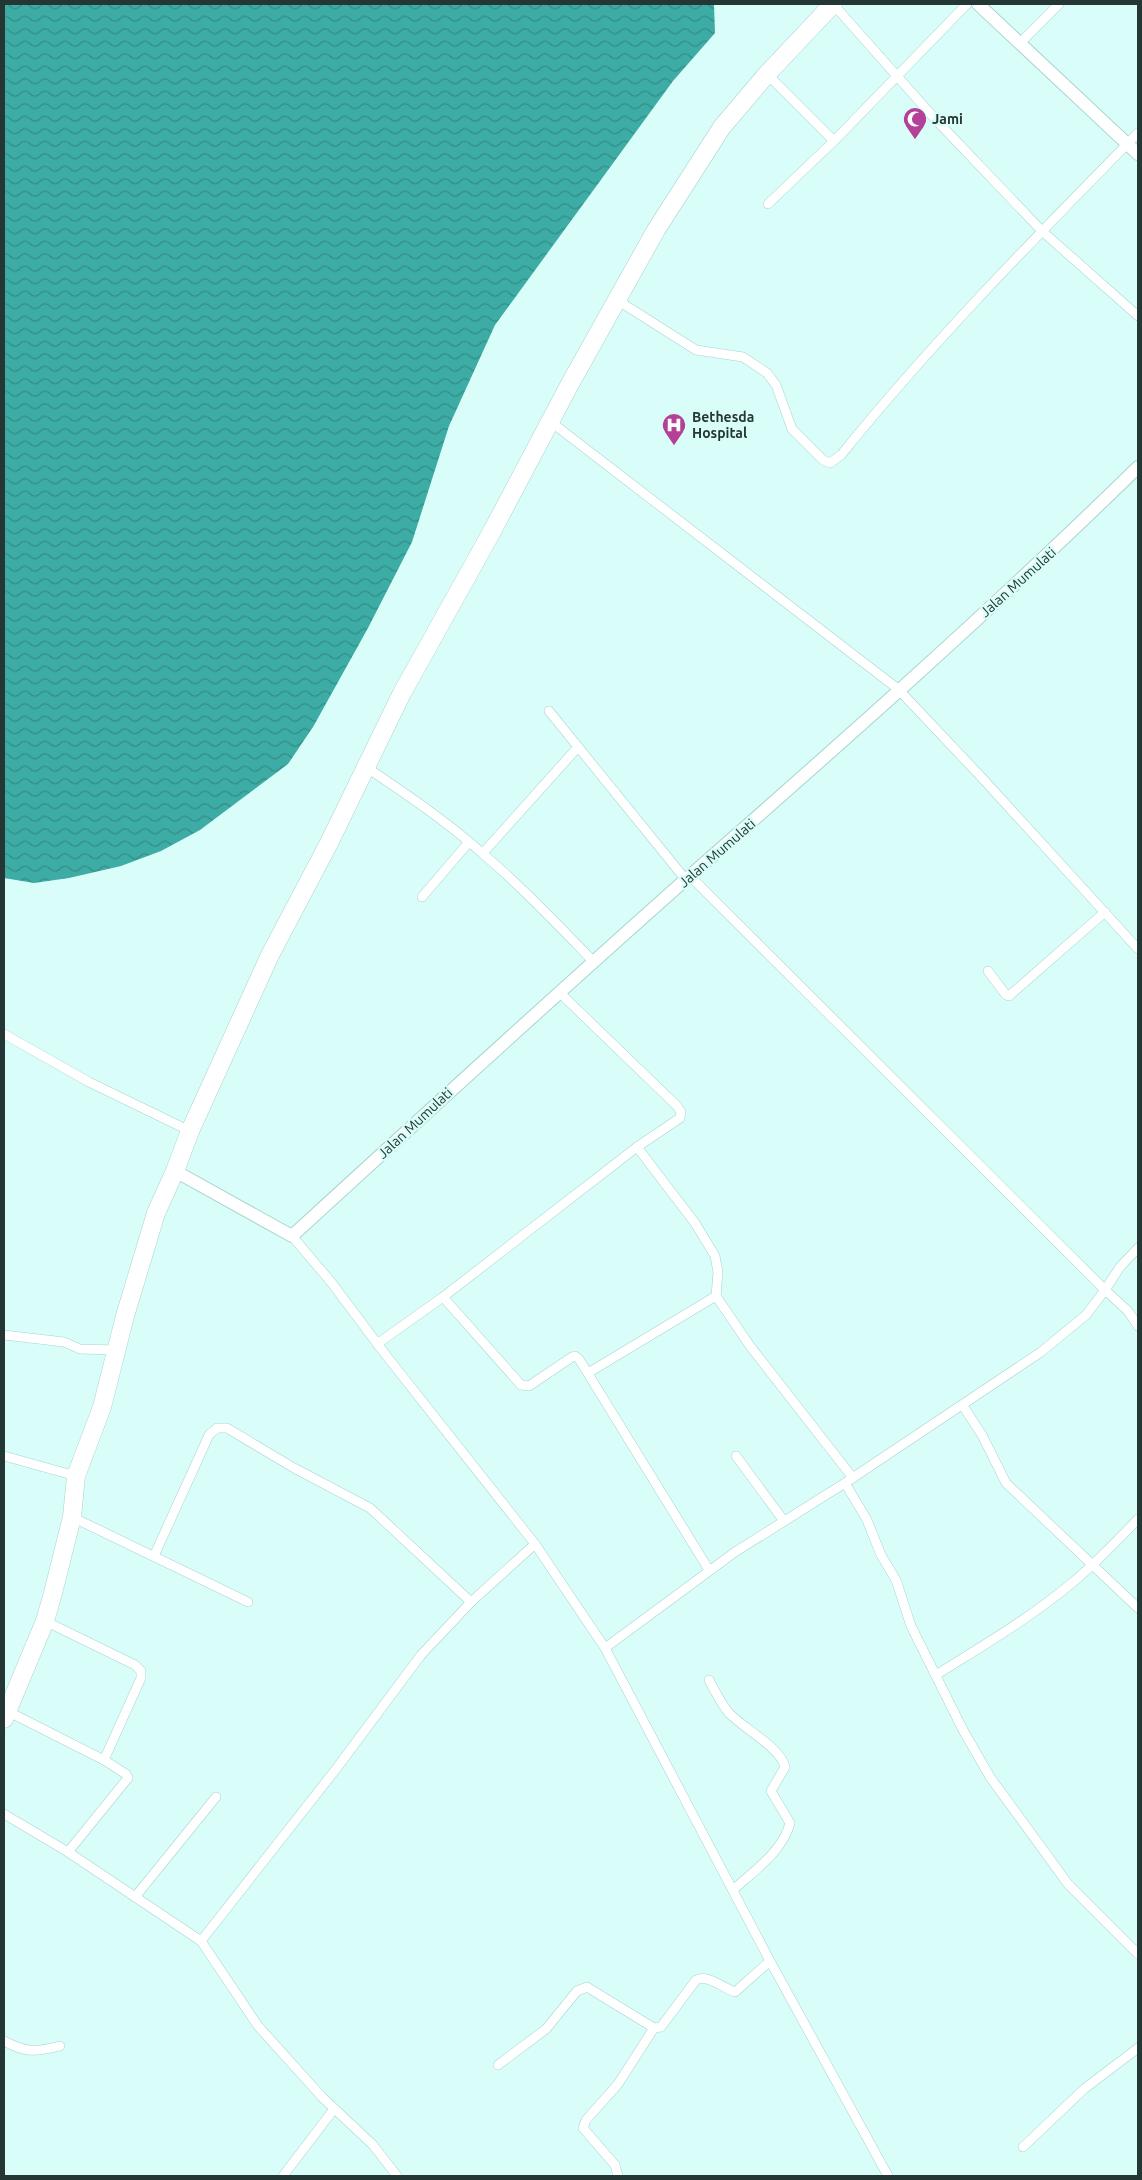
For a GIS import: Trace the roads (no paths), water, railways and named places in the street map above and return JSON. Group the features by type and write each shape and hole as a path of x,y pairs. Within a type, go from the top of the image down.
{"highway":[{"path":"5,1715 45,1621 72,1517 76,1476 102,1407 125,1316 156,1213 175,1172 190,1132 270,955 330,844 402,693 656,230 722,127 767,74 833,4"}],"street":[{"path":"833,4 897,76 1042,231 1138,316"},
{"path":"768,204 834,140 967,4"},
{"path":"978,4 1138,154"},
{"path":"1020,43 1060,4"},
{"path":"767,74 834,140"},
{"path":"617,300 696,350 744,357 767,373 776,385 792,429 823,460 830,462 841,455 919,362 1042,231 1138,133"},
{"path":"550,422 898,689 1138,949"},
{"name":"Jalan Mumulati","path":"292,1236 1060,544 1138,466"},
{"path":"548,711 688,878 1128,1311 1138,1326"},
{"path":"482,853 578,747"},
{"path":"366,767 421,805 482,853 537,904 594,962"},
{"path":"422,897 469,842"},
{"path":"988,971 1006,995 1009,996 1105,912"},
{"path":"377,1344 443,1298 637,1147 680,1118 681,1112 677,1106 560,993"},
{"path":"4,1034 89,1082 190,1132"},
{"path":"637,1147 695,1223 715,1256 718,1272 716,1296 750,1346 853,1478"},
{"path":"175,1172 292,1236 331,1282 377,1344 535,1544 605,1648 770,1961 888,2176"},
{"path":"605,1648 709,1570 963,1406 1041,1352 1086,1315 1120,1267 1138,1248"},
{"path":"588,1373 716,1296"},
{"path":"443,1298 521,1385 529,1386 572,1357 576,1356 579,1359 709,1570"},
{"path":"4,1335 64,1342 80,1349 116,1350"},
{"path":"963,1406 982,1436 1006,1483 1138,1608"},
{"path":"154,1556 209,1434 217,1428 227,1428 294,1468 370,1508 471,1602"},
{"path":"4,1456 76,1476"},
{"path":"736,1456 784,1520"},
{"path":"845,1483 866,1520 881,1556 896,1580 906,1613 963,1730 996,1785 1068,1884 1138,1954"},
{"path":"72,1517 248,1602"},
{"path":"936,1675 1015,1624 1071,1584 1094,1565 1138,1519"},
{"path":"201,1941 314,1798 421,1655 471,1602 535,1544"},
{"path":"45,1621 135,1665 141,1671 141,1678 104,1760"},
{"path":"709,1680 729,1713 777,1753 784,1761 785,1767 771,1791 790,1823 787,1835 780,1846 733,1890"},
{"path":"5,1715 104,1760 126,1774 128,1778 68,1852"},
{"path":"135,1897 216,1798"},
{"path":"4,1814 68,1852 201,1941 258,2026 334,2109 373,2145 397,2176"},
{"path":"498,2065 546,2029 577,1991 584,1987 587,1987 654,2028 661,2027 696,1980 702,1977 735,1992 770,1961"},
{"path":"618,2176 615,2165 583,2128 586,2120 631,2066 654,2028"},
{"path":"4,2041 17,2048 37,2052 60,2046"},
{"path":"1023,2147 1084,2089 1138,2048"},
{"path":"283,2176 334,2109"}],"water":[{"path":"4,4 714,4 715,33 673,81 495,325 449,426 412,542 368,628 313,727 288,764 200,830 161,851 121,866 69,878 34,883 4,878"}],"place":[{"name":"Jami","path":"915,140"},
{"name":"Bethesda Hospital","path":"674,446"}]}
